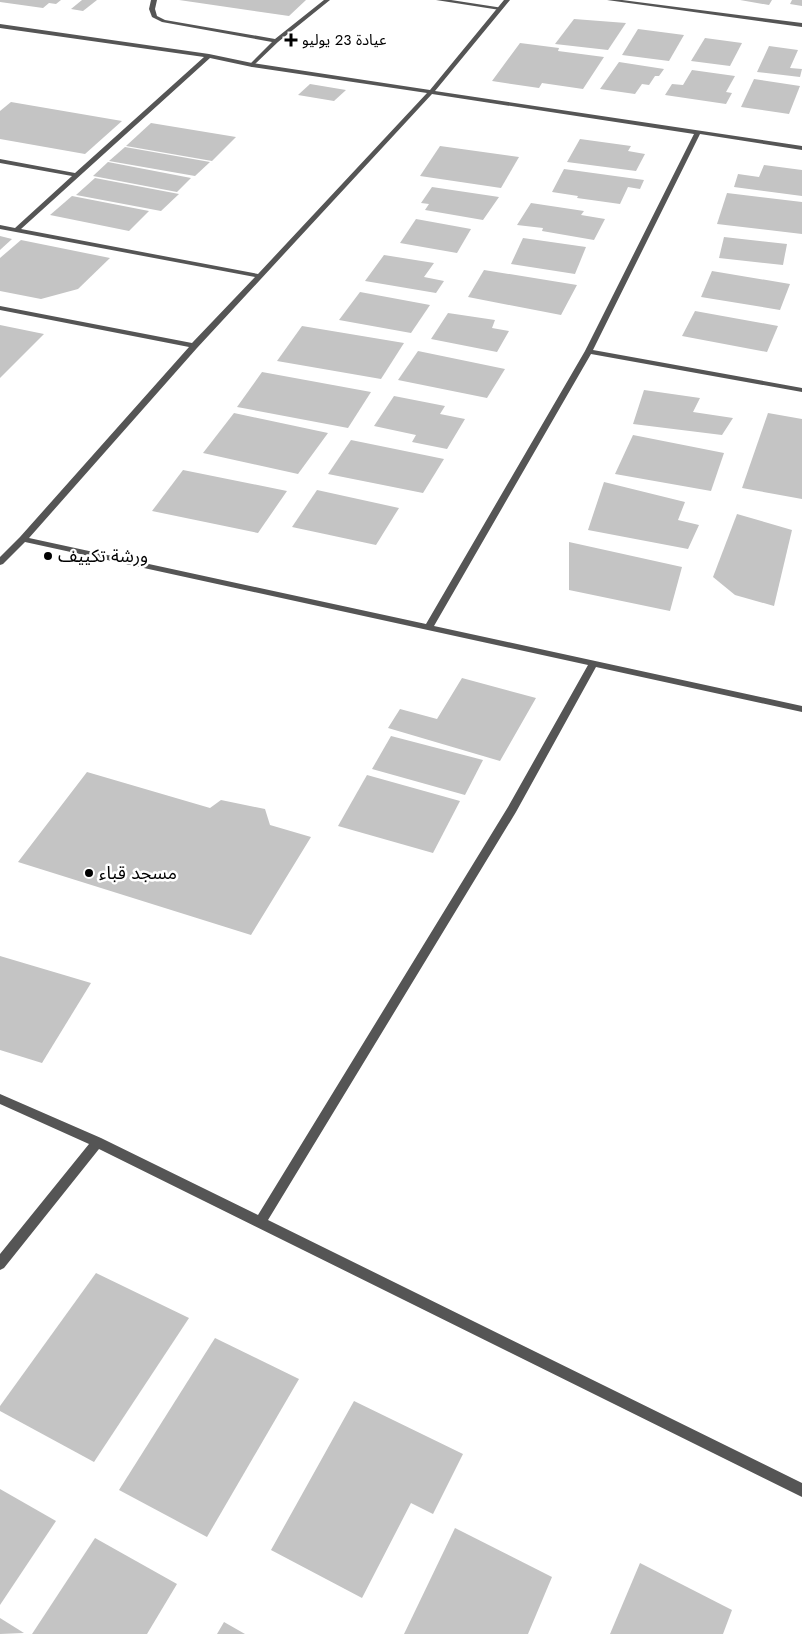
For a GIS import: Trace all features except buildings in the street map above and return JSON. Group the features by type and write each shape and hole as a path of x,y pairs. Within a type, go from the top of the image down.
{"street":[{"path":"154,0 152,9 155,17 276,41"},
{"path":"252,65 276,41 327,0"},
{"path":"439,0 500,8"},
{"path":"0,562 23,539 194,346 431,92 507,0"},
{"path":"610,0 802,25"},
{"path":"0,26 209,56 252,65 802,148"},
{"path":"16,230 209,56"},
{"path":"428,628 589,351 698,132"},
{"path":"0,161 75,175"},
{"path":"0,227 260,276"},
{"path":"0,308 194,346"},
{"path":"589,351 802,390"},
{"path":"23,539 802,708"},
{"path":"260,1223 512,808 593,664"},
{"path":"0,1099 97,1142 802,1490"},
{"path":"0,1264 97,1142"}],"place":[{"name":"عيادة 23 يوليو","path":"291,40"},
{"name":"ورشة تكييف","path":"48,556"},
{"name":"مسجد قباء","path":"89,873"}]}
